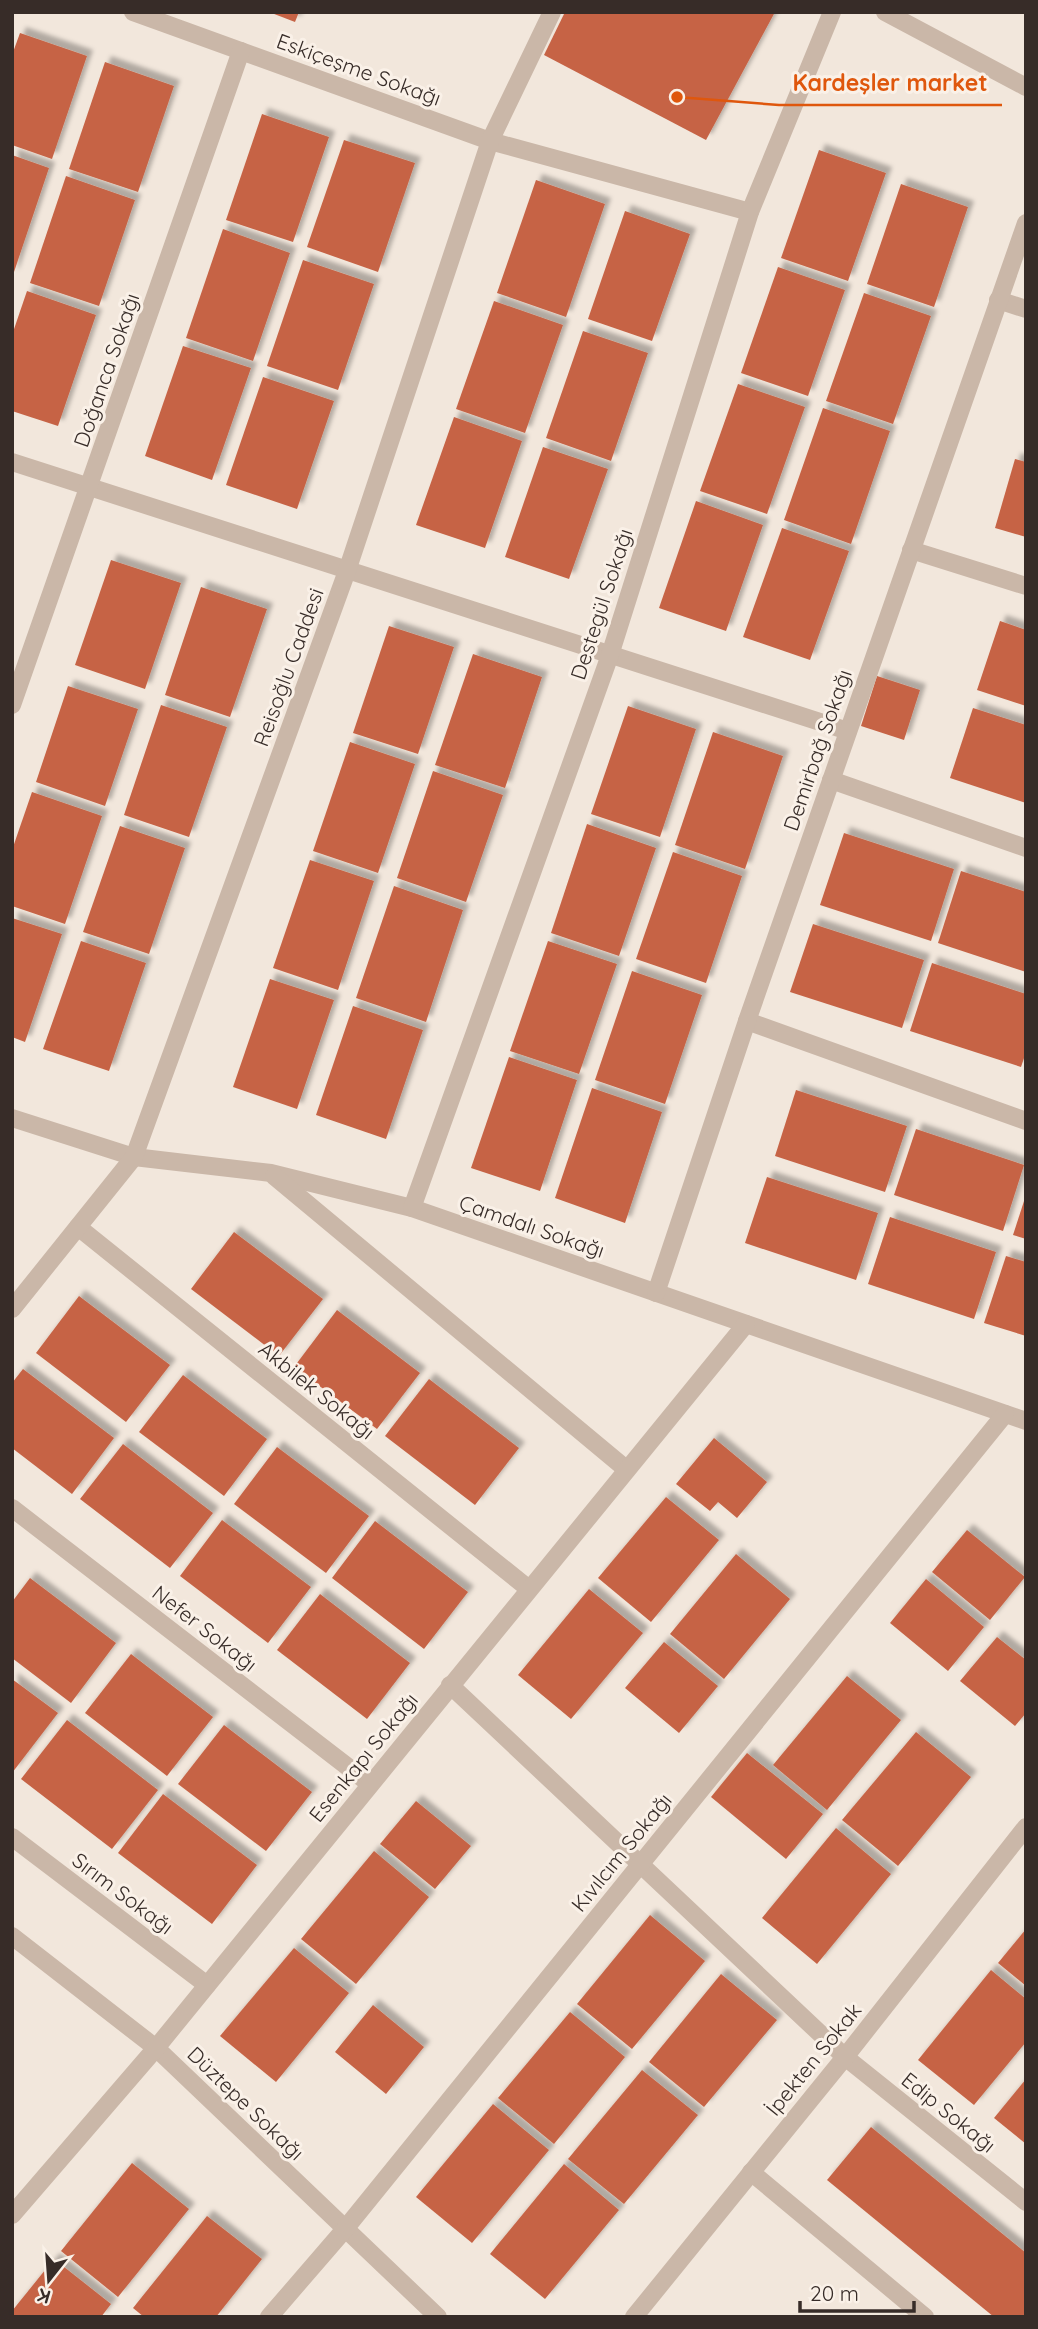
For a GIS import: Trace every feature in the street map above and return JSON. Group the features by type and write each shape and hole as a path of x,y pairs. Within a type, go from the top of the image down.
{"street":[{"name":"Eskiçeşme Sokağı","path":"133,12 177,19 241,51 490,141 750,212"},
{"name":"Reisoğlu Caddesi","path":"12,1308 134,1157 347,571 490,141 552,12"},
{"name":"Destegül Sokağı","path":"412,1209 610,655 750,212 832,12"},
{"path":"886,12 1026,87"},
{"name":"Doğanca Sokağı","path":"12,705 241,51"},
{"name":"Demirbağ Sokağı","path":"656,1293 747,1021 1026,223"},
{"path":"998,300 1026,309"},
{"path":"12,462 848,731"},
{"path":"911,550 1026,586"},
{"path":"831,780 1026,848"},
{"path":"747,1021 1026,1121"},
{"name":"Çamdalı Sokağı","path":"12,1118 134,1157 271,1173 412,1209 1026,1421"},
{"path":"271,1173 626,1469"},
{"name":"Akbilek Sokağı","path":"78,1227 528,1589"},
{"name":"Esenkapı Sokağı","path":"12,2215 156,2048 746,1324"},
{"name":"Kıvılcım Sokağı","path":"269,2317 345,2229 1005,1414"},
{"name":"Nefer Sokağı","path":"12,1508 370,1784"},
{"name":"Edip Sokağı","path":"450,1685 845,2057 1026,2202"},
{"name":"İpekten Sokak","path":"634,2317 845,2057 1026,1827"},
{"name":"Sırım Sokağı","path":"12,1837 207,1985"},
{"name":"Düztepe Sokağı","path":"12,1936 156,2048 438,2317"},
{"path":"751,2172 925,2317"}],"building":[{"path":"269,12 299,12 295,22"},
{"path":"565,12 775,12 706,140 544,55"},
{"path":"20,33 87,56 52,159 12,145 12,55"},
{"path":"105,62 174,86 138,192 69,169"},
{"path":"262,114 329,137 293,242 226,220"},
{"path":"344,140 415,163 378,272 307,247"},
{"path":"819,150 886,173 848,281 781,258"},
{"path":"12,155 49,168 13,275 12,275"},
{"path":"66,176 135,200 99,306 30,283"},
{"path":"536,180 605,204 566,317 497,293"},
{"path":"901,184 968,207 934,307 867,284"},
{"path":"625,211 690,234 652,341 588,319"},
{"path":"223,229 290,253 253,361 186,338"},
{"path":"303,260 374,284 338,390 267,366"},
{"path":"778,267 845,290 808,396 741,373"},
{"path":"27,291 96,315 58,426 12,411 12,335"},
{"path":"864,293 931,316 893,424 826,401"},
{"path":"494,301 563,325 525,433 456,409"},
{"path":"583,331 648,353 611,461 546,438"},
{"path":"183,346 251,368 212,480 145,456"},
{"path":"263,377 334,401 297,509 226,485"},
{"path":"738,384 805,407 767,514 700,491"},
{"path":"823,408 890,431 851,544 784,520"},
{"path":"454,417 522,441 485,548 416,525"},
{"path":"543,447 608,469 569,579 505,557"},
{"path":"1015,459 1026,462 1026,537 995,528"},
{"path":"696,501 763,525 726,631 659,608"},
{"path":"782,528 849,551 810,660 743,637"},
{"path":"111,560 181,583 145,689 75,665"},
{"path":"201,587 267,609 230,717 165,695"},
{"path":"1000,621 1026,630 1026,706 977,690"},
{"path":"389,626 454,647 418,754 353,733"},
{"path":"473,654 542,677 505,788 435,765"},
{"path":"877,676 920,690 904,740 861,726"},
{"path":"68,686 138,709 105,806 36,782"},
{"path":"161,705 227,727 189,837 124,815"},
{"path":"628,706 696,729 660,837 591,814"},
{"path":"973,708 1026,725 1026,803 950,778"},
{"path":"713,732 783,756 745,869 675,845"},
{"path":"350,742 415,764 378,873 313,851"},
{"path":"433,771 503,795 466,902 397,878"},
{"path":"32,792 102,816 65,924 12,906 12,850"},
{"path":"587,824 656,848 619,956 551,933"},
{"path":"120,826 185,848 149,954 83,932"},
{"path":"844,833 954,869 931,941 820,905"},
{"path":"673,852 742,876 706,983 636,959"},
{"path":"310,860 374,881 338,990 273,968"},
{"path":"961,871 1026,892 1026,972 938,943"},
{"path":"394,886 463,910 426,1022 356,998"},
{"path":"12,918 62,934 25,1042 12,1037"},
{"path":"813,924 924,960 902,1028 790,992"},
{"path":"81,941 146,963 109,1071 43,1049"},
{"path":"548,941 617,964 579,1074 510,1051"},
{"path":"932,963 1026,994 1026,1052 1021,1067 910,1031"},
{"path":"632,971 702,995 665,1104 595,1080"},
{"path":"270,979 334,1000 297,1109 233,1087"},
{"path":"353,1006 423,1030 386,1139 316,1115"},
{"path":"509,1057 577,1080 540,1191 471,1168"},
{"path":"592,1088 662,1112 625,1223 555,1198"},
{"path":"796,1090 907,1126 885,1192 775,1156"},
{"path":"916,1129 1024,1165 1003,1231 894,1195"},
{"path":"767,1177 878,1213 856,1280 745,1243"},
{"path":"1026,1198 1026,1239 1013,1235"},
{"path":"890,1217 996,1252 974,1319 868,1284"},
{"path":"234,1232 323,1299 279,1356 191,1289"},
{"path":"1006,1256 1026,1262 1026,1336 984,1323"},
{"path":"79,1296 170,1365 126,1422 36,1353"},
{"path":"337,1310 420,1373 377,1429 294,1367"},
{"path":"23,1369 114,1438 72,1494 12,1448 12,1383"},
{"path":"183,1375 267,1439 224,1496 139,1432"},
{"path":"429,1379 519,1448 475,1505 385,1436"},
{"path":"714,1438 767,1482 737,1518 718,1502 710,1511 676,1484"},
{"path":"123,1444 213,1513 170,1568 80,1499"},
{"path":"277,1447 369,1516 326,1573 234,1504"},
{"path":"666,1497 719,1540 651,1622 598,1578"},
{"path":"222,1520 311,1587 268,1643 180,1576"},
{"path":"375,1521 468,1592 424,1649 332,1578"},
{"path":"967,1530 1025,1577 990,1620 932,1572"},
{"path":"736,1554 790,1599 724,1679 670,1634"},
{"path":"30,1578 116,1643 71,1703 12,1658 12,1602"},
{"path":"926,1579 984,1627 948,1671 890,1623"},
{"path":"589,1589 643,1633 571,1719 518,1675"},
{"path":"320,1594 410,1663 367,1719 277,1650"},
{"path":"997,1637 1026,1660 1026,1713 1015,1726 960,1681"},
{"path":"664,1642 718,1686 679,1733 625,1688"},
{"path":"131,1654 213,1717 167,1776 85,1713"},
{"path":"847,1676 901,1720 827,1810 773,1765"},
{"path":"12,1679 58,1713 12,1773"},
{"path":"67,1720 158,1790 112,1849 21,1779"},
{"path":"224,1725 312,1792 266,1851 178,1784"},
{"path":"916,1732 971,1777 898,1866 842,1820"},
{"path":"747,1753 823,1814 786,1859 711,1797"},
{"path":"163,1794 257,1865 212,1924 118,1853"},
{"path":"416,1801 471,1846 435,1889 380,1844"},
{"path":"836,1828 891,1874 817,1964 762,1918"},
{"path":"374,1851 429,1897 356,1984 301,1939"},
{"path":"650,1915 705,1961 632,2049 577,2004"},
{"path":"1026,1929 1026,1986 998,1963"},
{"path":"294,1948 349,1993 276,2082 220,2036"},
{"path":"991,1970 1026,1999 1026,2042 974,2105 918,2060"},
{"path":"721,1974 777,2020 704,2107 649,2062"},
{"path":"373,2005 424,2047 386,2094 335,2052"},
{"path":"570,2012 625,2057 554,2144 498,2098"},
{"path":"642,2070 698,2115 624,2204 568,2159"},
{"path":"1026,2079 1026,2144 994,2118"},
{"path":"493,2104 549,2150 472,2243 416,2197"},
{"path":"871,2127 1026,2253 1026,2317 994,2317 827,2180"},
{"path":"132,2163 189,2209 118,2297 61,2251"},
{"path":"564,2164 619,2210 545,2299 490,2254"},
{"path":"207,2216 262,2259 216,2317 144,2317 133,2308"},
{"path":"54,2259 111,2304 101,2317 12,2317 12,2311"}],"place":[{"name":"Kardeşler market","path":"677,97"}]}
